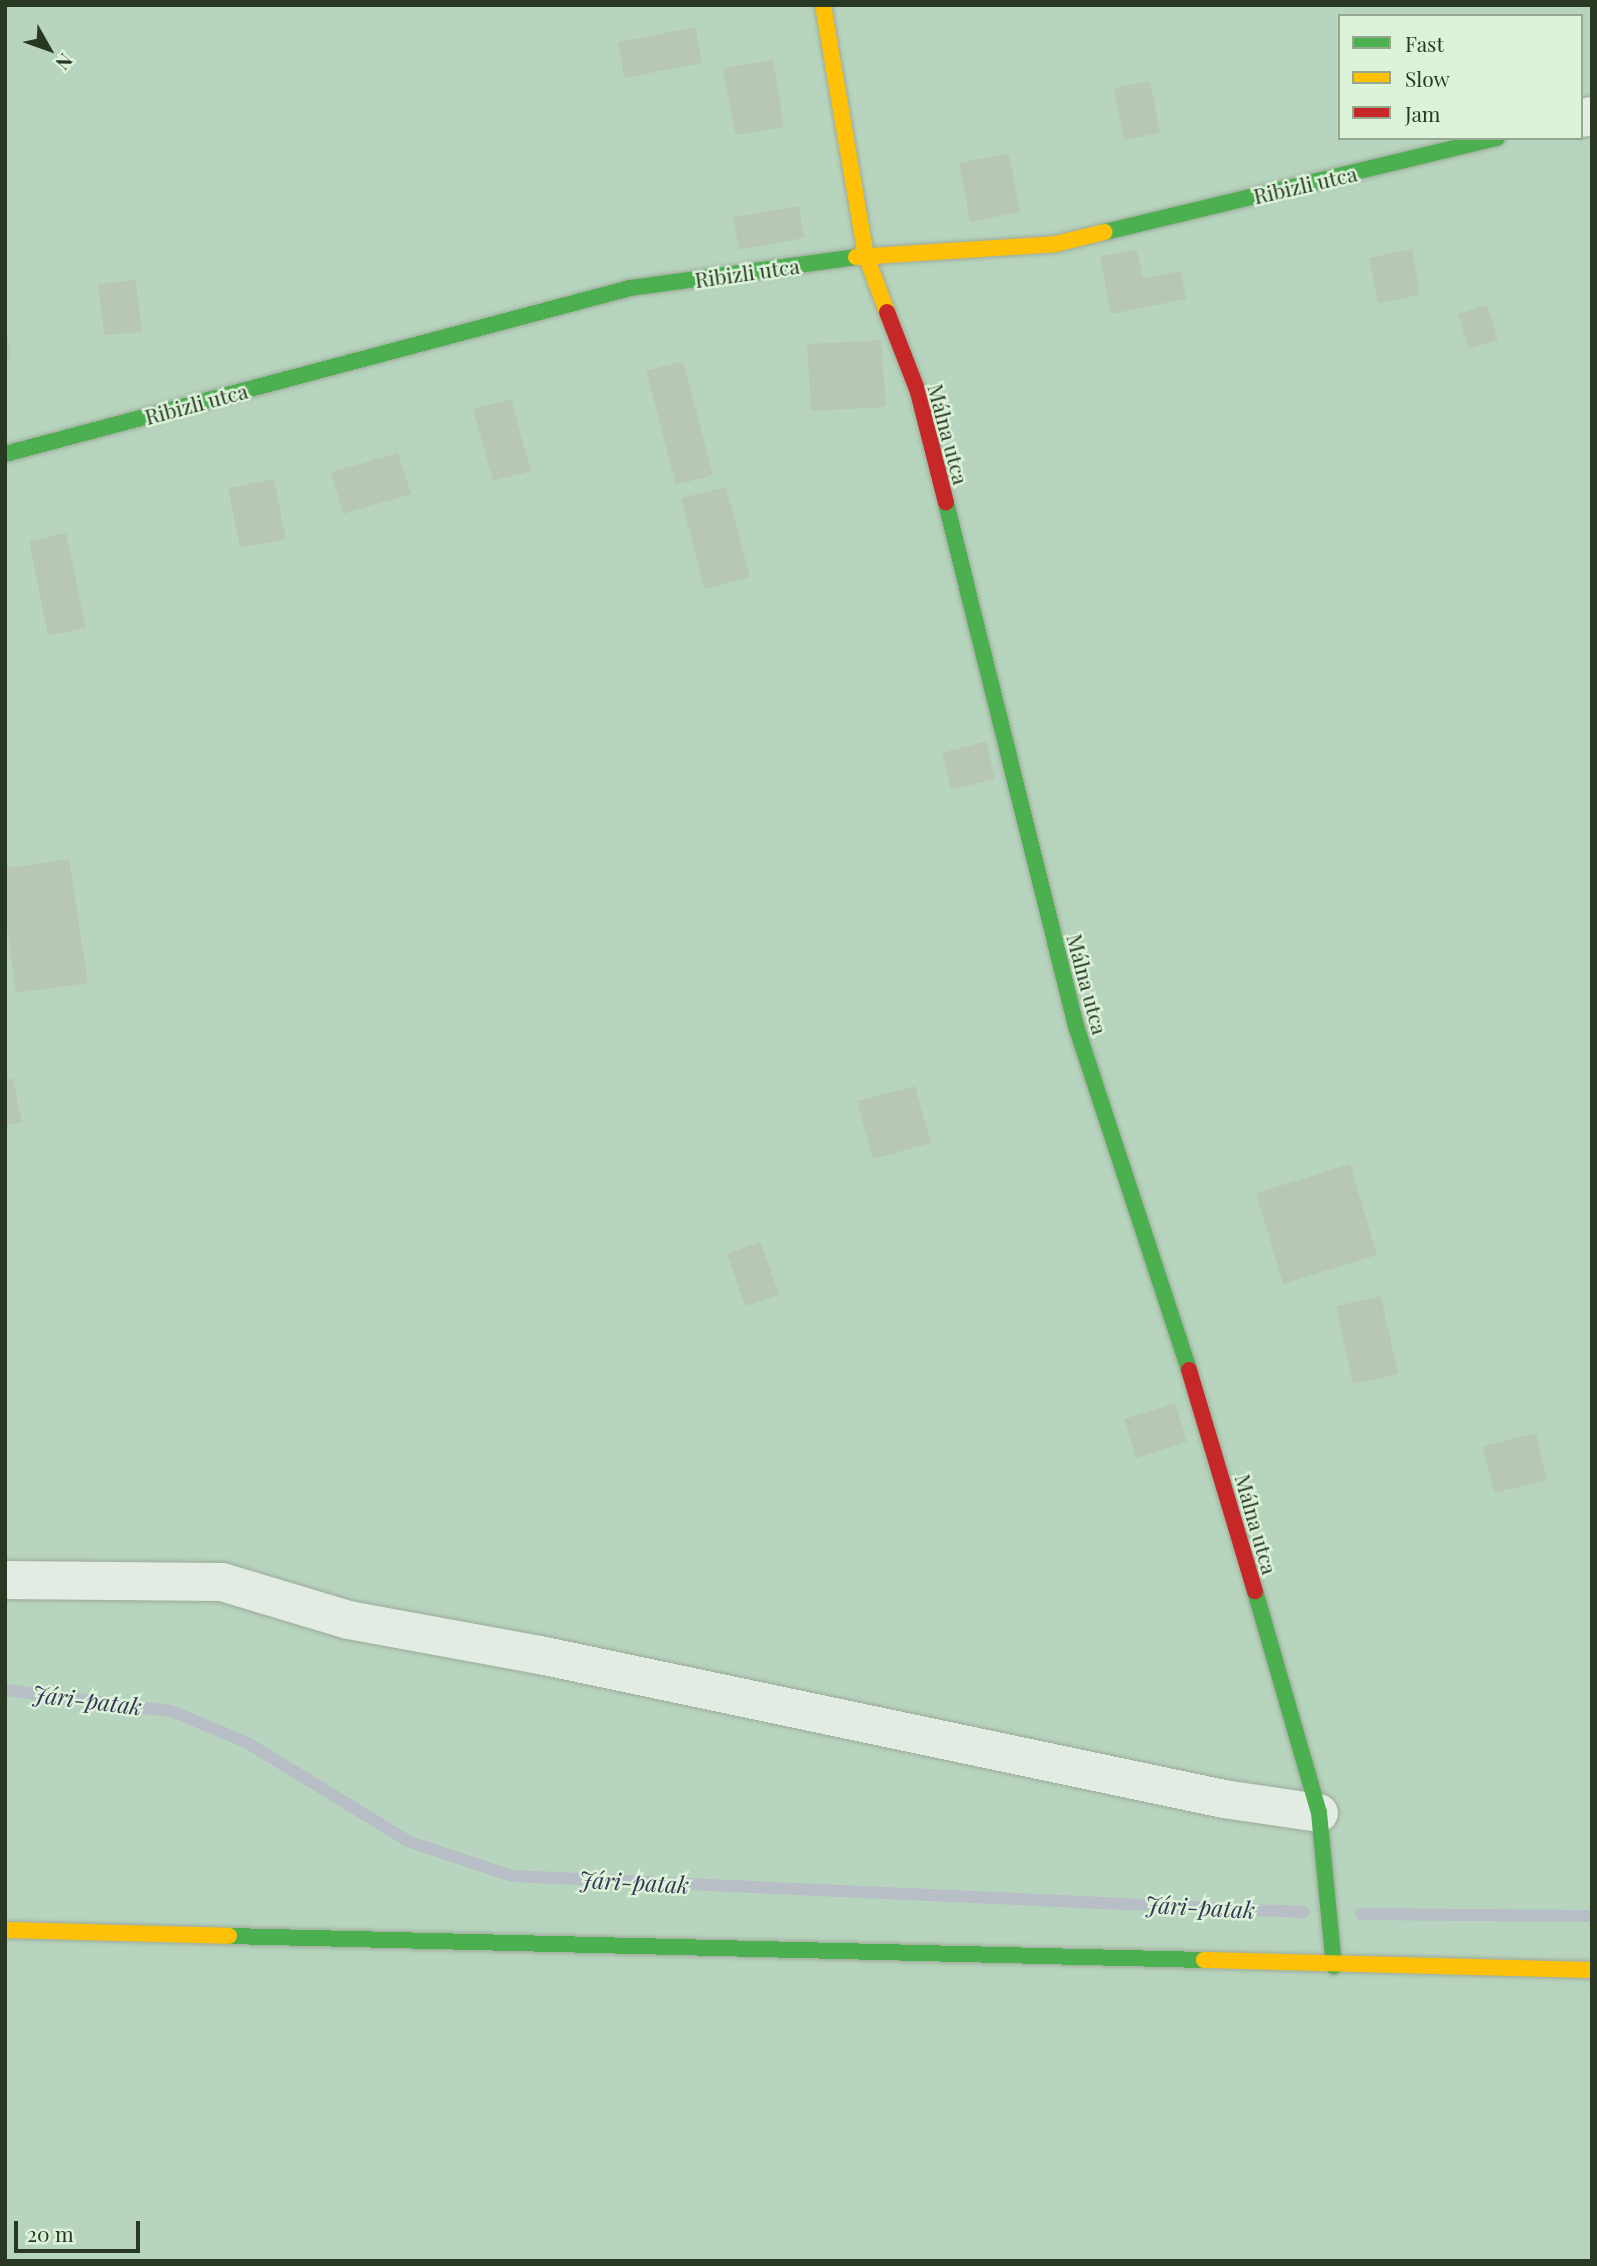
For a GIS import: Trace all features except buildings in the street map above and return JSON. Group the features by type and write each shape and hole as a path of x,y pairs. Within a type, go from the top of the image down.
{"street":[{"name":"Málna utca","path":"823,5 866,256 918,392 1076,1026 1202,1409 1320,1813 1334,1966"},
{"name":"Ribizli utca","path":"5,454 630,288 866,256 1055,244 1489,140"},
{"path":"5,1580 222,1582 349,1620 540,1655 1224,1800 1320,1813"},
{"path":"5,1930 1334,1966 1592,1970"}],"green space":[{"path":"5,5 1592,5 1592,2261 5,2261"}],"waterway":[{"name":"Jári-patak","path":"5,1690 171,1711 246,1742 410,1842 512,1876 1303,1912"},
{"name":"Jári-patak","path":"1361,1914 1592,1916"}],"traffic: fast":[{"path":"1105,232 1489,140"},
{"path":"5,454 630,288 856,257"},
{"path":"946,503 1076,1026 1189,1370"},
{"path":"1255,1591 1319,1813 1334,1966"},
{"path":"229,1936 1204,1960"}],"traffic: slow":[{"path":"823,5 866,256 887,312"},
{"path":"856,257 1055,244 1105,232"},
{"path":"5,1930 229,1936"},
{"path":"1204,1960 1592,1970"}],"traffic: jam":[{"path":"887,312 918,392 946,503"},
{"path":"1189,1370 1255,1591"}]}
